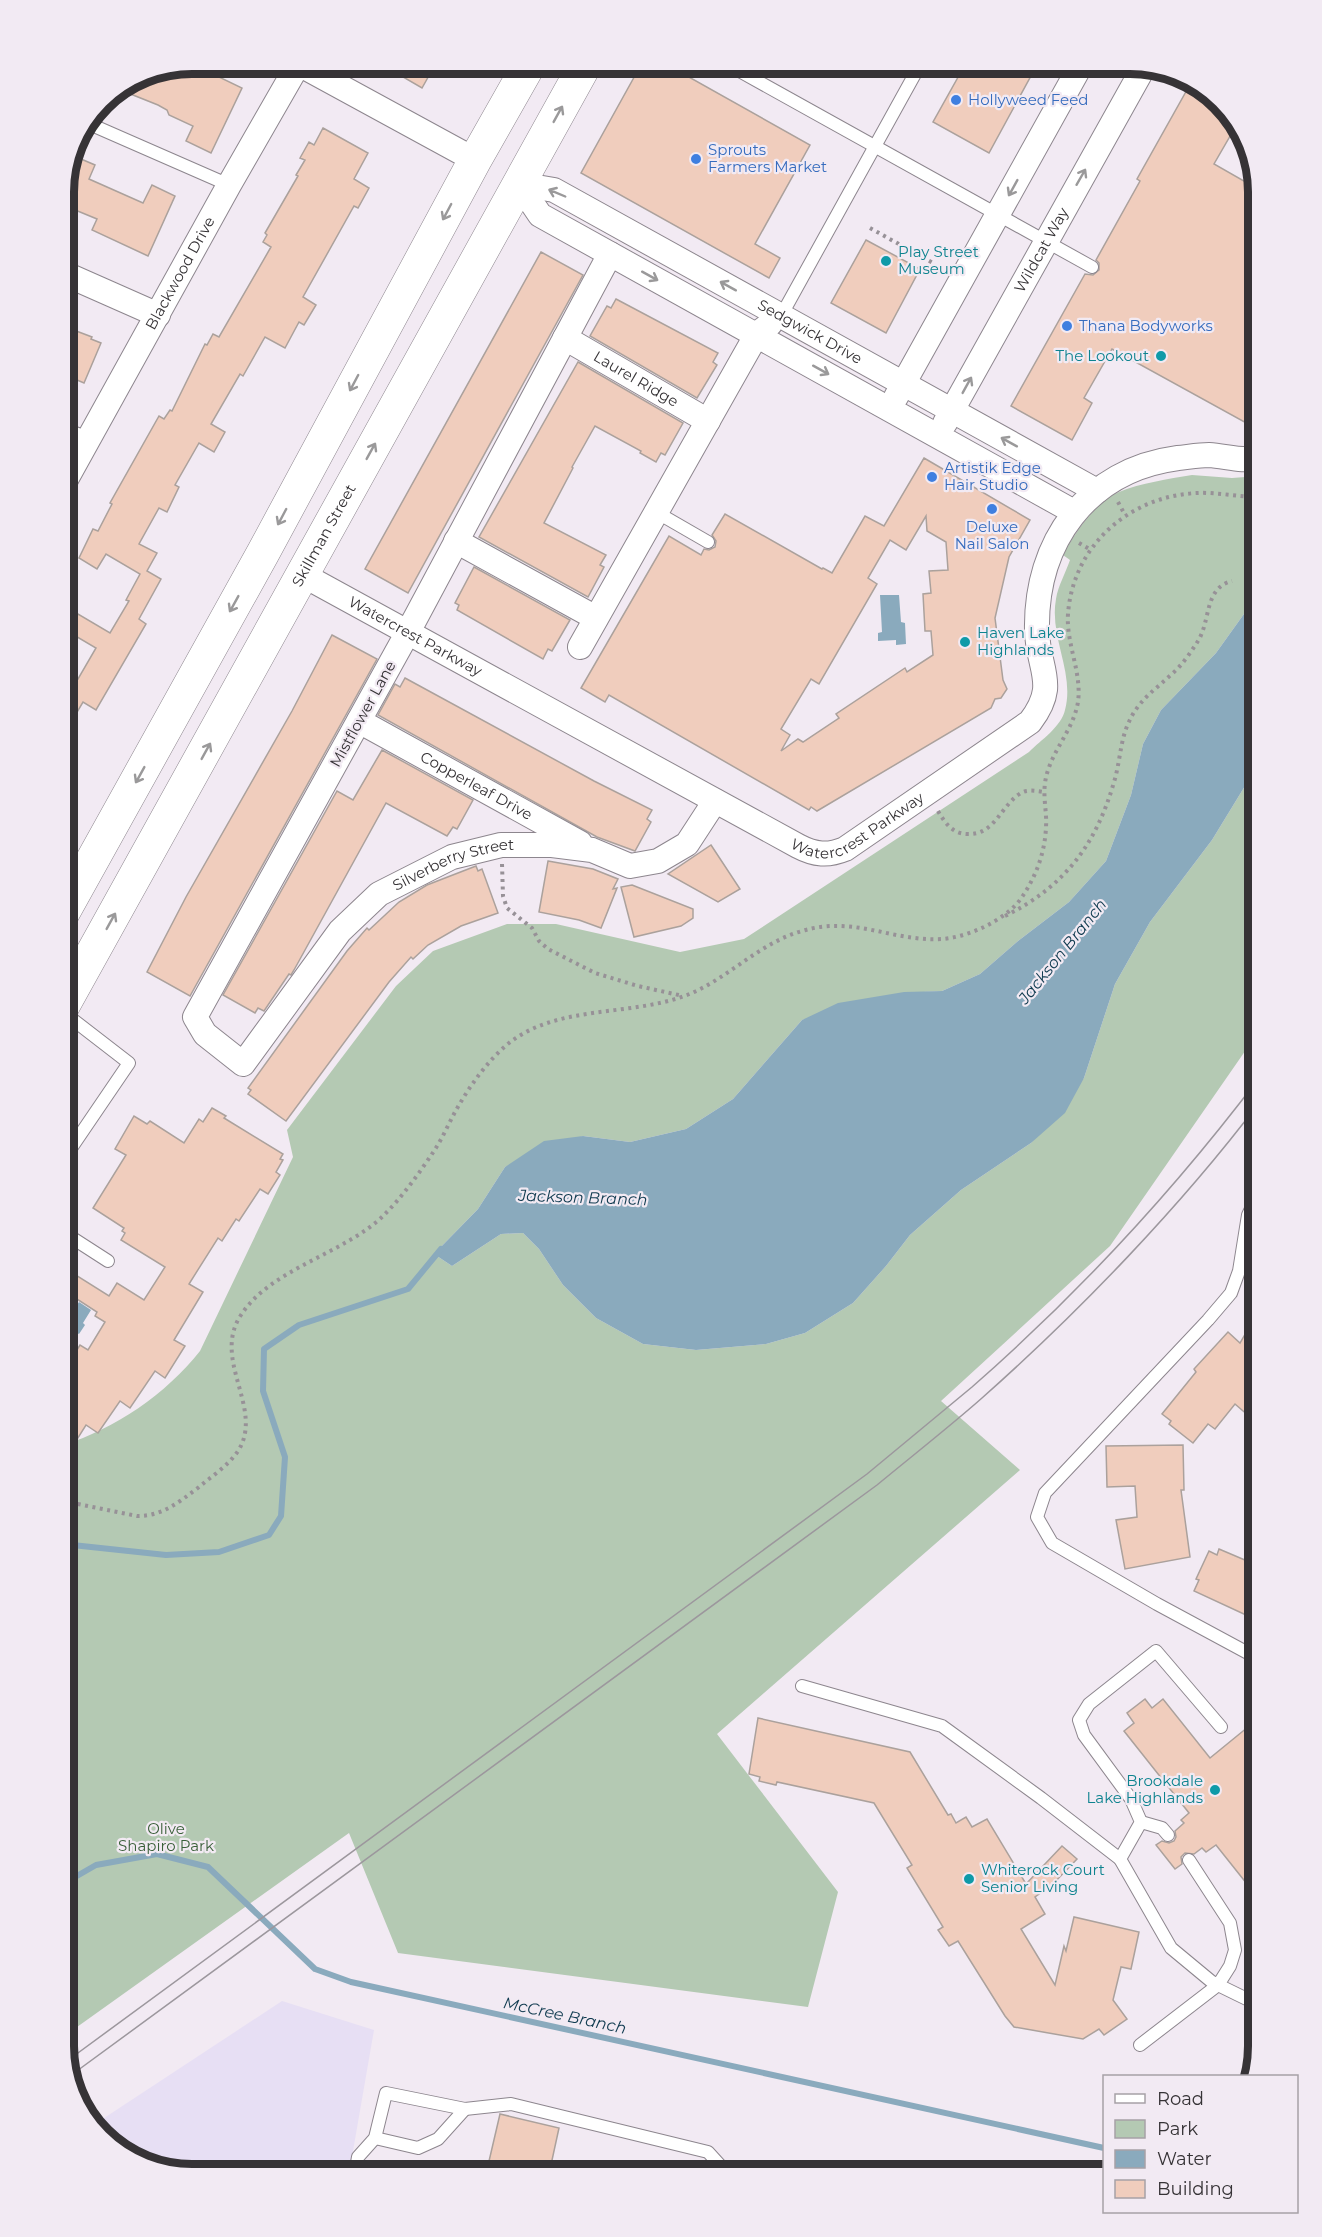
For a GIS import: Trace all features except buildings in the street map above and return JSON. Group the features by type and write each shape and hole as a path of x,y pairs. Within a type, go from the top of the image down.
{"main road":[{"path":"74,893 263,553 524,74"},
{"name":"Skillman Street","path":"74,965 303,575 580,74"},
{"name":"Sedgwick Drive","path":"475,160 519,184"},
{"path":"263,553 303,575"}],"street":[{"name":"Blackwood Drive","path":"74,465 293,74"},
{"name":"Sedgwick Drive","path":"319,74 475,160"},
{"path":"890,408 1076,74"},
{"name":"Wildcat Way","path":"938,435 1140,74"},
{"name":"Sedgwick Drive","path":"519,184 540,215 1074,512"},
{"name":"Sedgwick Drive","path":"519,184 554,190 1105,494"},
{"name":"Mistflower Lane","path":"243,1064 205,1034 195,1017 408,633 610,254"},
{"path":"74,278 158,315"},
{"path":"580,647 757,334 781,316"},
{"name":"Laurel Ridge","path":"564,338 708,421"},
{"name":"Watercrest Parkway","path":"303,575 809,852 821,855 845,849 1030,722 1041,707 1046,689 1037,633 1044,570 1074,512 1105,494 1129,472 1175,458 1208,455 1248,460"},
{"path":"456,541 596,618"},
{"name":"Copperleaf Drive","path":"359,721 591,850"},
{"name":"Silverberry Street","path":"243,1064 340,931 379,894 452,857 501,845 552,845 591,850 630,866 658,861 687,844 715,801"}],"lane":[{"path":"745,74 1092,267"},
{"path":"781,316 915,74"},
{"path":"93,126 229,185"},
{"path":"74,432 88,438"},
{"path":"656,512 708,542"},
{"path":"74,1020 129,1063 74,1144"},
{"path":"1248,1215 1239,1271 1231,1293 1045,1493 1036,1517 1052,1543 1248,1653"},
{"path":"74,1239 108,1261"},
{"path":"1141,1822 1131,1799 1084,1735 1079,1719 1089,1704 1156,1651 1221,1727"},
{"path":"802,1686 942,1726 1120,1859 1171,1948 1218,1985 1248,2000"},
{"path":"1120,1859 1141,1822"},
{"path":"1141,1822 1162,1828 1168,1835"},
{"path":"1140,2045 1218,1985 1230,1966 1235,1950 1230,1923 1189,1860"},
{"path":"357,2163 358,2157 375,2138 386,2093 465,2109 511,2104 708,2152 719,2164"},
{"path":"375,2138 417,2148 438,2139 465,2109"}],"path":[{"path":"870,228 933,263"},
{"path":"1002,918 1022,898 1035,874 1043,852 1046,827 1044,792 1047,771 1067,732 1077,703 1078,689 1067,618 1070,595 1079,571 1091,550 1110,527 1125,515 1142,506 1169,497 1198,493 1248,496"},
{"path":"1105,494 1125,515"},
{"path":"74,1503 137,1516 149,1516 162,1513 177,1504 218,1472 240,1448 246,1427 245,1410 231,1358 232,1334 241,1314 260,1294 281,1279 371,1226 386,1214 434,1151 476,1079 511,1041 531,1029 567,1017 644,1008 684,996 717,981 777,940 802,930 830,925 858,926 920,938 941,939 958,936 1032,903 1058,882 1083,852 1102,816 1114,781 1128,723 1142,701 1174,673 1200,638 1210,600 1216,588 1232,581"},
{"path":"926,793 947,825 959,833 970,834 989,828 1022,793 1030,790 1044,792"},
{"path":"501,845 503,896 507,908 532,928 539,941 548,949 595,973 638,986 684,996"}],"shaded area":[{"path":"282,2001 374,2030 351,2163 183,2163 168,2161 153,2157 126,2144 101,2120"}],"green space":[{"name":"Olive Shapiro Park","path":"1192,475 1248,477 1248,608 1216,653 1161,710 1143,744 1131,795 1106,861 1069,902 980,974 942,991 904,993 802,1020 733,1099 686,1129 630,1142 583,1136 505,1167 478,1209 434,1254 452,1266 501,1234 523,1233 539,1249 563,1285 596,1318 643,1344 696,1350 766,1344 805,1333 853,1303 910,1235 961,1190 1031,1143 1084,1078 1115,984 1150,922 1212,840 1248,781 1248,1047 1110,1246 941,1401 1020,1470 717,1734 838,1892 808,2007 398,1953 349,1833 74,2029 74,1441 102,1430 138,1408 172,1382 200,1351 293,1157 287,1130 396,986 433,951 507,924 556,924 680,952 744,939 1029,752 1055,728 1065,710 1067,682 1055,613 1057,594 1070,560 1063,555 1086,519 1110,496 1136,486"}],"water":[{"path":"880,595 899,595 901,622 905,623 906,644 896,645 896,640 878,641 878,633 882,632"},
{"path":"1248,608 1248,781 1212,840 1150,922 1115,984 1084,1078 1065,1113 1031,1143 961,1190 910,1235 853,1303 805,1333 766,1344 696,1350 643,1344 596,1318 563,1285 539,1249 523,1233 501,1234 452,1266 434,1254 478,1209 505,1167 544,1141 583,1136 630,1142 686,1129 733,1099 802,1020 838,1003 904,992 942,991 980,974 1069,902 1106,861 1131,795 1143,744 1161,710 1216,653"},
{"path":"79,1302 91,1310 79,1334 74,1334 74,1303 77,1305"}],"waterway":[{"name":"Jackson Branch","path":"74,1545 166,1555 219,1552 269,1535 281,1516 285,1457 263,1391 264,1349 299,1325 408,1289 441,1249"},
{"name":"McCree Branch","path":"74,1878 96,1865 157,1854 208,1867 315,1969 351,1982 1103,2148"}],"tram line":[{"path":"75,2055 867,1474 972,1387 1087,1278 1159,1200 1248,1092"},
{"path":"77,2071 877,1485 930,1442 1019,1365 1092,1294 1196,1181 1248,1117"}],"place":[{"name":"Hollyweed Feed","path":"956,100"},
{"name":"Sprouts Farmers Market","path":"696,159"},
{"name":"Play Street Museum","path":"886,261"},
{"name":"Thana Bodyworks","path":"1067,326"},
{"name":"The Lookout","path":"1161,356"},
{"name":"Artistik Edge Hair Studio","path":"932,477"},
{"name":"Deluxe Nail Salon","path":"992,509"},
{"name":"Haven Lake Highlands","path":"965,642"},
{"name":"Brookdale Lake Highlands","path":"1215,1790"},
{"name":"Whiterock Court Senior Living","path":"969,1879"}]}
